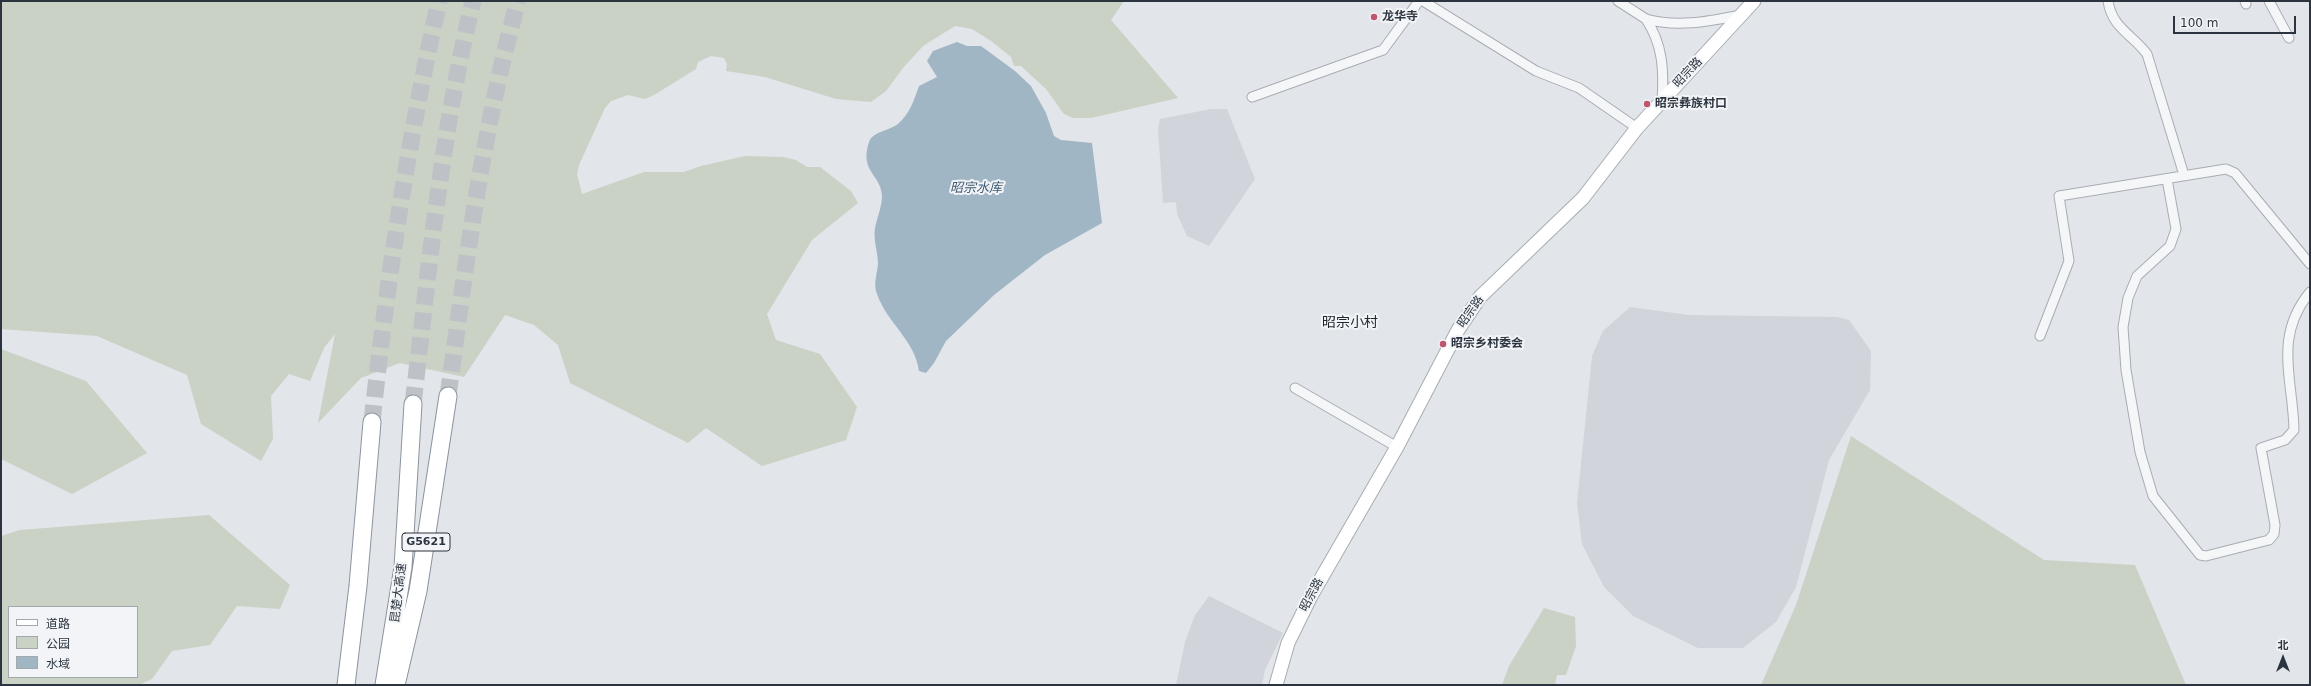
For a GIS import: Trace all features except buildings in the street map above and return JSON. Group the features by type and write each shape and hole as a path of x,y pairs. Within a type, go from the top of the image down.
{"highway":[{"name":"G5621","path":"396,685 418,591 448,396"},
{"name":"昆楚大高速","path":"384,685 390,654 403,558 413,404"},
{"path":"346,685 358,586 372,422"}],"street":[{"path":"1252,97 1383,50 1419,1"},
{"path":"1424,1 1536,71 1579,88 1637,128"},
{"path":"1618,1 1646,19 1661,23 1676,24 1705,22 1741,15"},
{"name":"昭宗路","path":"1276,685 1288,643 1311,596 1397,447 1458,330 1480,297 1583,198 1637,128 1754,1"},
{"path":"2108,1 2110,13 2118,26 2138,42 2147,54 2184,175"},
{"path":"2268,1 2289,38"},
{"path":"1646,19 1654,32 1663,60 1662,101"},
{"path":"2040,336 2069,260 2059,196 2226,169 2235,172 2310,264"},
{"path":"2167,179 2176,229 2170,246 2137,276 2128,298 2123,327 2126,370 2140,452 2153,496 2200,555 2206,556 2269,540 2274,534 2275,525 2261,448 2285,440 2294,430 2286,353 2294,321 2310,292"},
{"path":"1295,388 1397,447"}],"shaded area":[{"path":"1211,109 1227,109 1255,179 1209,246 1187,236 1177,214 1176,202 1163,203 1158,128 1160,119"},
{"path":"1630,307 1689,315 1837,317 1849,320 1871,351 1870,390 1829,460 1796,587 1776,622 1743,648 1698,648 1633,616 1604,587 1582,544 1577,503 1592,356 1603,331"},
{"path":"1209,596 1283,633 1265,670 1262,685 1176,685 1185,642 1195,615"}],"green space":[{"path":"1,1 1124,1 1111,20 1178,98 1091,118 1073,118 1064,114 1046,89 1021,66 1014,66 1011,57 991,41 972,29 955,26 923,46 903,68 886,91 871,102 836,99 765,77 726,71 727,64 724,58 711,56 698,62 696,69 654,95 645,99 628,95 611,101 605,108 579,165 577,174 582,194 644,172 684,172 701,166 745,156 783,157 796,160 807,167 820,167 851,191 858,203 812,240 767,314 776,340 820,354 857,407 846,440 762,466 706,428 688,443 570,383 558,345 534,325 505,315 464,377 400,363 361,378 318,423 335,334 324,348 310,381 289,374 271,396 273,439 261,461 201,424 187,375 97,336 1,329"},
{"path":"1,349 86,381 147,453 72,494 1,459"},
{"path":"1851,436 2044,560 2135,565 2186,685 1761,685 1796,605"},
{"path":"209,515 290,585 280,609 237,606 210,645 172,651 152,679 139,685 1,685 1,536 20,530"},
{"path":"1544,608 1575,617 1576,646 1566,675 1557,675 1555,685 1502,685 1509,666"}],"water":[{"name":"昭宗水库","path":"957,42 967,46 981,46 1015,71 1031,86 1046,113 1054,136 1061,140 1092,143 1102,223 1045,255 994,295 946,341 934,363 926,373 919,371 912,350 887,314 876,291 875,283 878,264 875,232 882,196 878,182 868,166 867,152 871,138 878,133 895,126 903,119 911,106 919,86 937,77 927,61 933,51"}],"tunnel":[{"path":"372,422 384,316 408,158 439,1"},
{"path":"413,404 444,151 452,101 473,1"},
{"path":"448,396 476,197 494,99 518,1"}],"place":[{"name":"龙华寺","path":"1374,17"},
{"name":"昭宗彝族村口","path":"1647,104"},
{"name":"昭宗乡村委会","path":"1443,344"}],"district":[{"name":"昭宗小村","path":"1350,323"}]}
